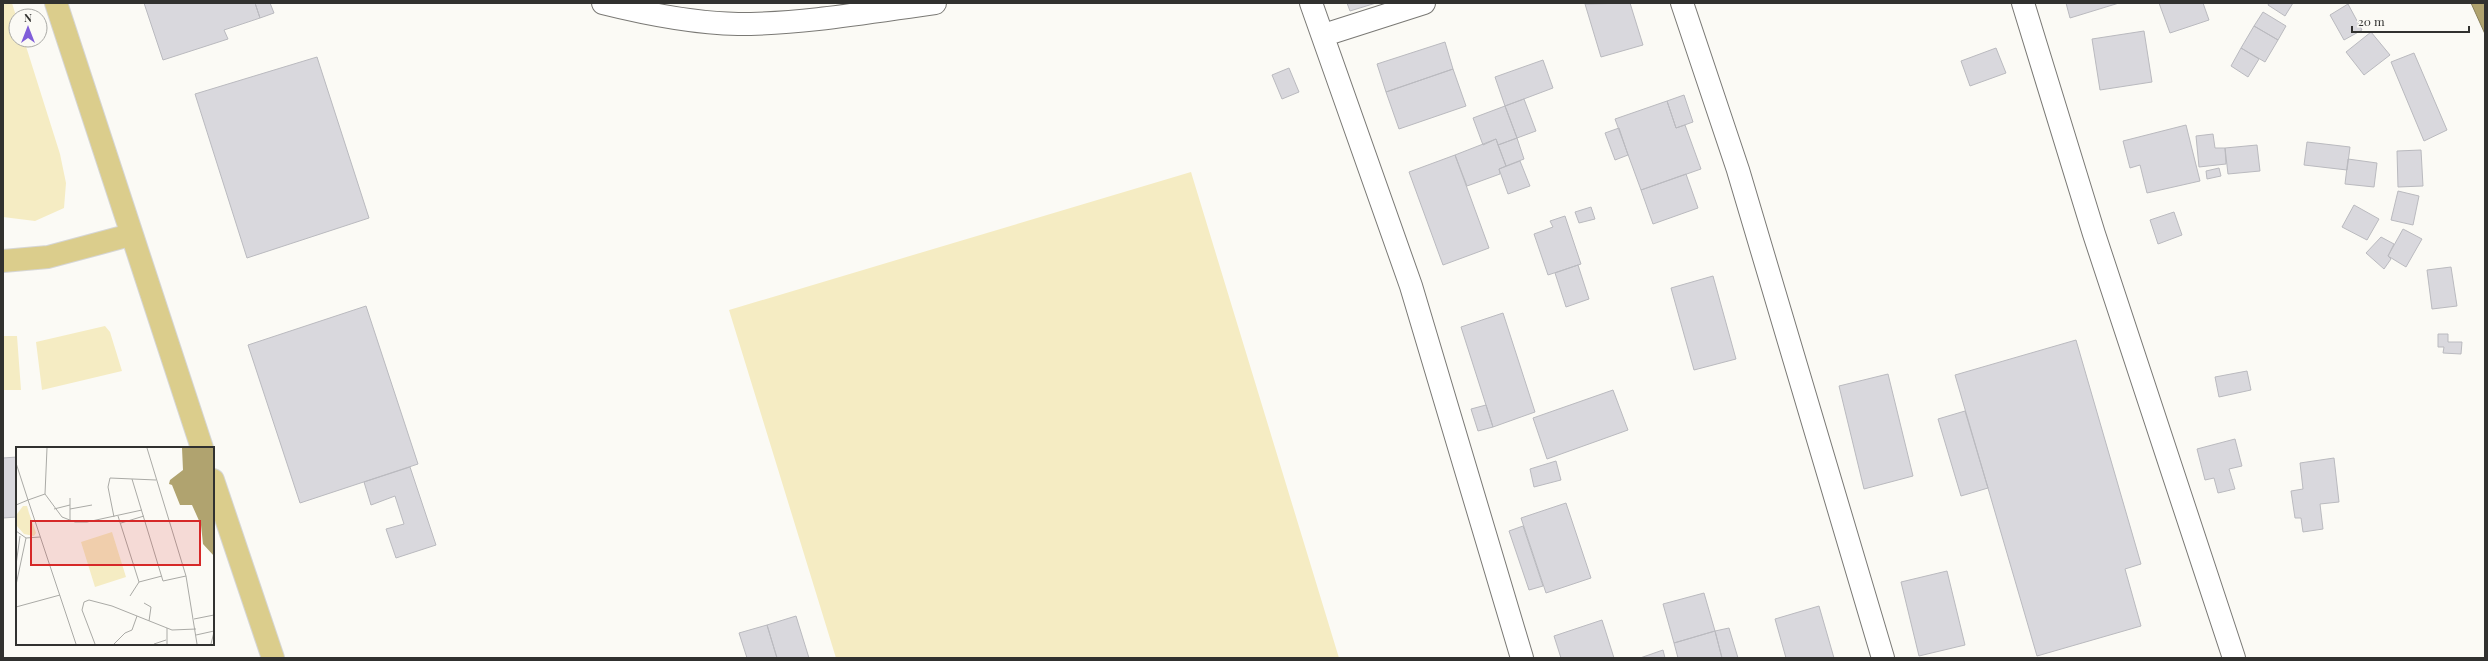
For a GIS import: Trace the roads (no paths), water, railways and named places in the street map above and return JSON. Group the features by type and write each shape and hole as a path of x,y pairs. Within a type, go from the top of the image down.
{"main road":[{"path":"56,3 130,235 202,447"},
{"path":"3,260 48,257 130,235"},
{"path":"214,483 273,658"}],"street":[{"path":"603,3 652,15 738,24 830,18 935,3"},
{"path":"1311,3 1324,35 1411,286 1522,658"},
{"path":"1324,35 1424,3"},
{"path":"1682,3 1738,170 1883,658"},
{"path":"2023,3 2094,234 2234,658"}]}
